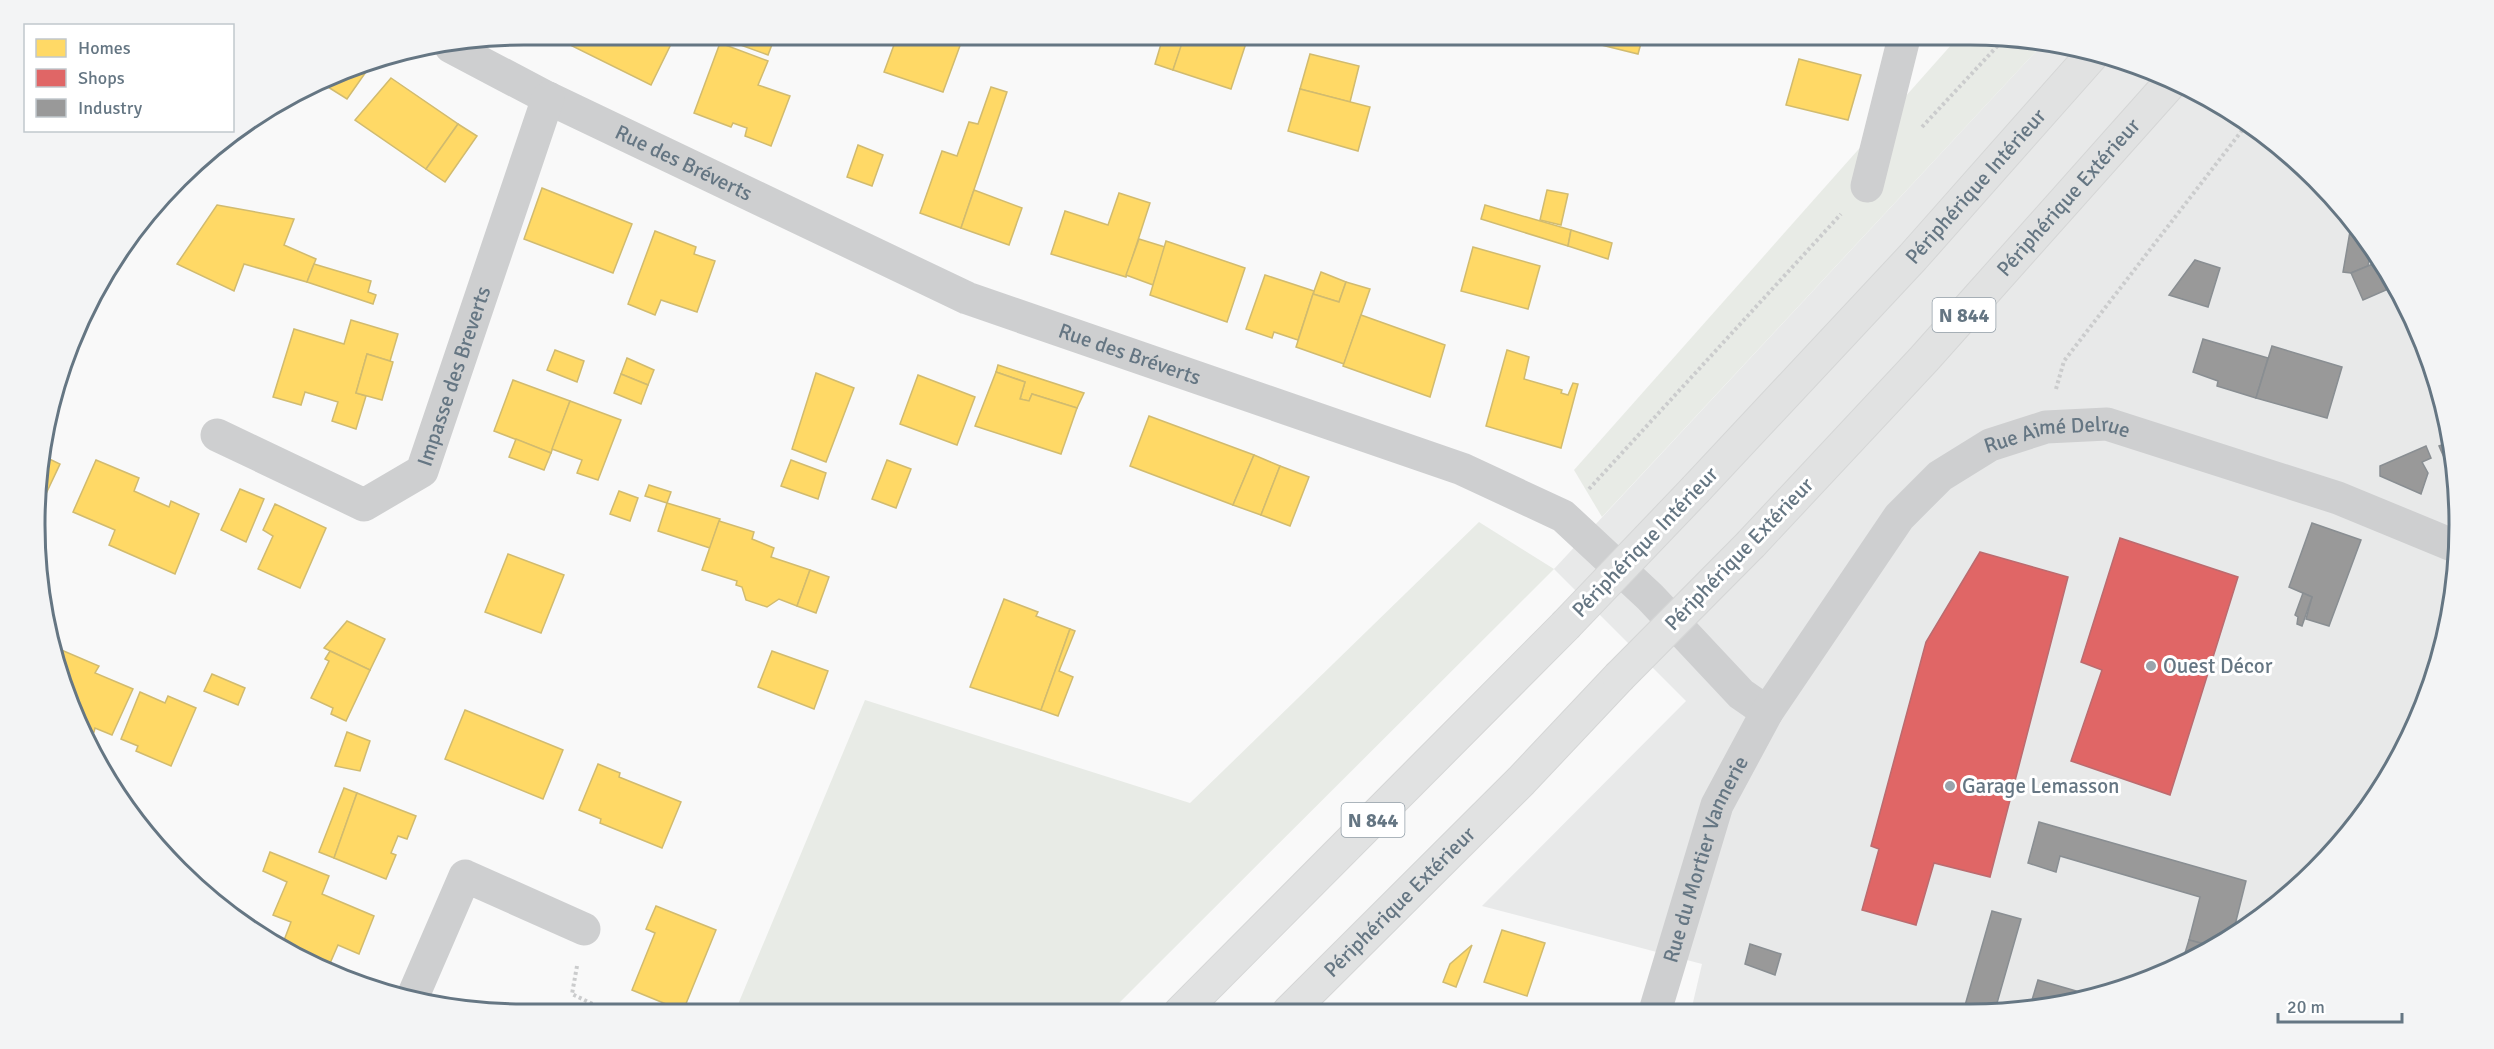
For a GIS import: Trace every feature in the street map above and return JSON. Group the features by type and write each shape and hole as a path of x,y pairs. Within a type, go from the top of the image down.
{"highway":[{"name":"Périphérique Intérieur","path":"1189,1004 1565,626 1696,489 1913,257 2088,60"},
{"name":"Périphérique Extérieur","path":"1297,1004 1521,781 1619,677 1751,544 1924,359 2167,87"}],"street":[{"path":"1867,186 1902,45"},
{"name":"Rue des Bréverts","path":"456,50 548,98 967,298 1462,469 1563,516 1650,597 1741,694 1767,712"},
{"name":"Impasse des Breverts","path":"217,435 364,505 422,471 548,98"},
{"name":"Rue Aimé Delrue","path":"1767,712 1899,517 1940,476 1990,445 2046,427 2108,424 2338,498 2448,543"},
{"name":"Rue du Mortier Vannerie","path":"1657,1004 1717,805 1767,712"},
{"path":"415,991 465,876 584,929"}],"path":[{"path":"1914,136 1998,46"},
{"path":"2046,427 2064,361 2242,130"},
{"path":"1563,516 1867,186"},
{"path":"584,929 572,994 592,1004"}],"shaded area":[{"path":"1951,45 2001,46 2037,50 1602,517 1574,470"},
{"path":"2037,50 2094,61 2124,70 2182,94 2236,126 2286,164 2309,185 2330,208 2368,258 2400,312 2424,370 2433,400 2445,462 2449,524 2448,556 2440,618 2433,649 2424,679 2400,737 2368,791 2350,816 2309,864 2286,885 2236,923 2209,940 2182,955 2124,979 2094,988 2032,1000 1970,1004 1693,1004 1702,964 1482,906 1686,701 1554,569"},
{"path":"1479,522 1554,569 1118,1004 738,1004 865,700 1190,803"}],"building: Homes":[{"path":"570,45 671,45 651,85"},
{"path":"719,45 725,45 768,61 758,85 790,96 771,146 745,136 747,128 733,123 731,127 694,113"},
{"path":"740,45 772,45 768,55"},
{"path":"894,45 960,45 943,92 884,72"},
{"path":"1161,45 1182,45 1173,70 1155,64"},
{"path":"1181,45 1245,45 1231,89 1173,70"},
{"path":"1601,45 1640,45 1638,54"},
{"path":"1310,54 1359,66 1350,102 1300,89"},
{"path":"1799,59 1861,75 1848,120 1786,105"},
{"path":"366,71 347,99 328,87"},
{"path":"391,78 458,124 426,169 355,120"},
{"path":"991,87 1007,92 961,228 920,213 942,151 957,156 969,122 978,124"},
{"path":"1300,89 1370,107 1358,151 1288,131"},
{"path":"458,124 477,136 445,182 426,169"},
{"path":"858,145 883,155 872,186 847,177"},
{"path":"542,188 632,224 613,273 524,239"},
{"path":"974,190 1022,208 1009,245 961,228"},
{"path":"1547,190 1568,194 1561,225 1540,220"},
{"path":"1119,193 1150,203 1126,277 1051,254 1065,211 1108,225"},
{"path":"217,205 294,219 284,245 316,259 307,282 244,264 234,291 177,264"},
{"path":"1485,205 1571,230 1568,246 1481,219"},
{"path":"1571,230 1612,243 1608,259 1568,246"},
{"path":"655,231 696,247 694,254 715,261 697,312 661,300 655,315 628,304"},
{"path":"1139,239 1165,247 1153,285 1126,275"},
{"path":"1166,241 1245,268 1227,322 1150,295"},
{"path":"1473,247 1540,266 1528,309 1461,291"},
{"path":"314,264 371,281 368,292 376,295 373,304 307,282"},
{"path":"1321,272 1346,282 1339,302 1313,294"},
{"path":"1265,275 1314,291 1298,340 1274,332 1272,338 1246,329"},
{"path":"1346,282 1370,289 1344,364 1296,347 1313,294 1339,302"},
{"path":"1361,315 1445,345 1430,397 1343,366"},
{"path":"351,320 398,334 390,361 367,354 356,393 366,396 356,429 332,421 338,402 305,392 301,405 273,397 294,329 344,344"},
{"path":"555,350 584,361 577,382 547,370"},
{"path":"1507,350 1529,357 1524,379 1562,390 1561,393 1568,395 1573,383 1578,384 1561,448 1486,426"},
{"path":"367,354 393,362 382,400 356,393"},
{"path":"627,358 654,370 648,385 621,374"},
{"path":"998,365 1084,393 1077,408 1032,394 1029,401 1020,399 1025,382 996,372"},
{"path":"996,372 1025,382 1020,399 1029,401 1032,394 1077,408 1061,454 975,426"},
{"path":"816,373 854,388 826,462 792,449"},
{"path":"621,374 648,385 641,404 614,393"},
{"path":"918,375 975,397 957,445 900,424"},
{"path":"513,380 570,401 551,453 494,431"},
{"path":"570,401 621,420 598,480 577,473 582,460 552,449"},
{"path":"1149,416 1254,455 1233,505 1130,466"},
{"path":"516,439 551,453 544,470 509,457"},
{"path":"1254,455 1280,466 1261,515 1233,505"},
{"path":"49,459 60,464 46,494"},
{"path":"96,460 139,478 134,491 169,507 171,501 199,514 175,574 109,545 115,530 73,512"},
{"path":"791,460 826,473 818,499 781,486"},
{"path":"887,460 911,469 896,508 872,499"},
{"path":"1280,466 1309,477 1290,526 1261,515"},
{"path":"649,485 671,492 667,503 645,496"},
{"path":"240,489 264,499 246,542 221,530"},
{"path":"619,491 638,498 630,521 610,514"},
{"path":"667,503 720,519 710,548 658,531"},
{"path":"275,504 326,528 300,588 258,569 273,536 263,530"},
{"path":"719,521 754,532 752,539 774,548 771,557 810,570 797,606 779,599 767,607 746,600 742,587 736,585 737,581 702,570"},
{"path":"508,554 564,575 541,633 485,612"},
{"path":"810,570 829,577 816,613 797,606"},
{"path":"1004,599 1038,612 1036,616 1070,629 1041,710 970,687"},
{"path":"347,621 385,639 370,670 324,648"},
{"path":"1070,629 1075,631 1059,671 1073,677 1058,716 1041,710"},
{"path":"61,650 99,666 95,673 133,689 112,735 95,728 94,732 91,731 81,708"},
{"path":"330,651 370,670 346,721 331,714 333,708 311,698 329,661 325,659"},
{"path":"772,651 828,671 814,709 758,687"},
{"path":"212,674 245,688 238,705 204,691"},
{"path":"140,692 165,703 168,696 196,708 171,766 136,751 138,746 121,739"},
{"path":"465,710 563,750 543,799 445,759"},
{"path":"347,732 370,741 360,771 335,766"},
{"path":"598,764 620,773 619,777 681,802 662,848 600,823 601,819 579,810"},
{"path":"344,788 357,793 334,858 319,852"},
{"path":"357,793 416,816 407,839 398,836 391,853 396,855 386,879 334,858"},
{"path":"270,852 329,876 322,894 374,916 359,954 338,945 330,963 284,940 291,922 273,915 287,882 263,871"},
{"path":"656,906 716,930 686,1004 666,1004 632,990 655,933 646,929"},
{"path":"1502,930 1545,943 1527,996 1484,982"},
{"path":"1472,945 1456,987 1443,982 1450,964"}],"building: Shops":[{"name":"Ouest Décor","path":"2120,538 2238,577 2170,795 2071,761 2102,670 2081,662"},
{"name":"Garage Lemasson","path":"1980,552 2068,577 1990,877 1934,863 1916,925 1862,910 1879,849 1871,846 1926,642"}],"building: Industry":[{"path":"2350,233 2369,260 2368,266 2351,273 2343,272"},
{"path":"2195,260 2220,268 2208,307 2169,295"},
{"path":"2372,264 2387,289 2363,300 2351,273"},
{"path":"2203,339 2268,358 2256,398 2217,386 2218,381 2193,372"},
{"path":"2272,346 2342,367 2327,418 2256,398"},
{"path":"2442,445 2444,458 2439,446"},
{"path":"2426,446 2431,458 2422,462 2428,473 2421,494 2380,476 2380,466"},
{"path":"2312,523 2361,540 2329,626 2306,619 2312,597 2289,587"},
{"path":"2303,593 2312,597 2302,626 2297,624 2298,617 2295,615"},
{"path":"2039,822 2246,881 2235,923 2203,944 2189,940 2200,897 2060,856 2056,872 2028,863"},
{"path":"1992,911 2021,919 1997,1003 1965,1004"},
{"path":"2189,940 2203,944 2185,953"},
{"path":"1750,944 1781,954 1775,975 1745,964"},
{"path":"2038,980 2078,992 2063,995 2032,1000"}],"place":[{"name":"Ouest Décor","path":"2151,666"},
{"name":"Garage Lemasson","path":"1950,786"}]}
